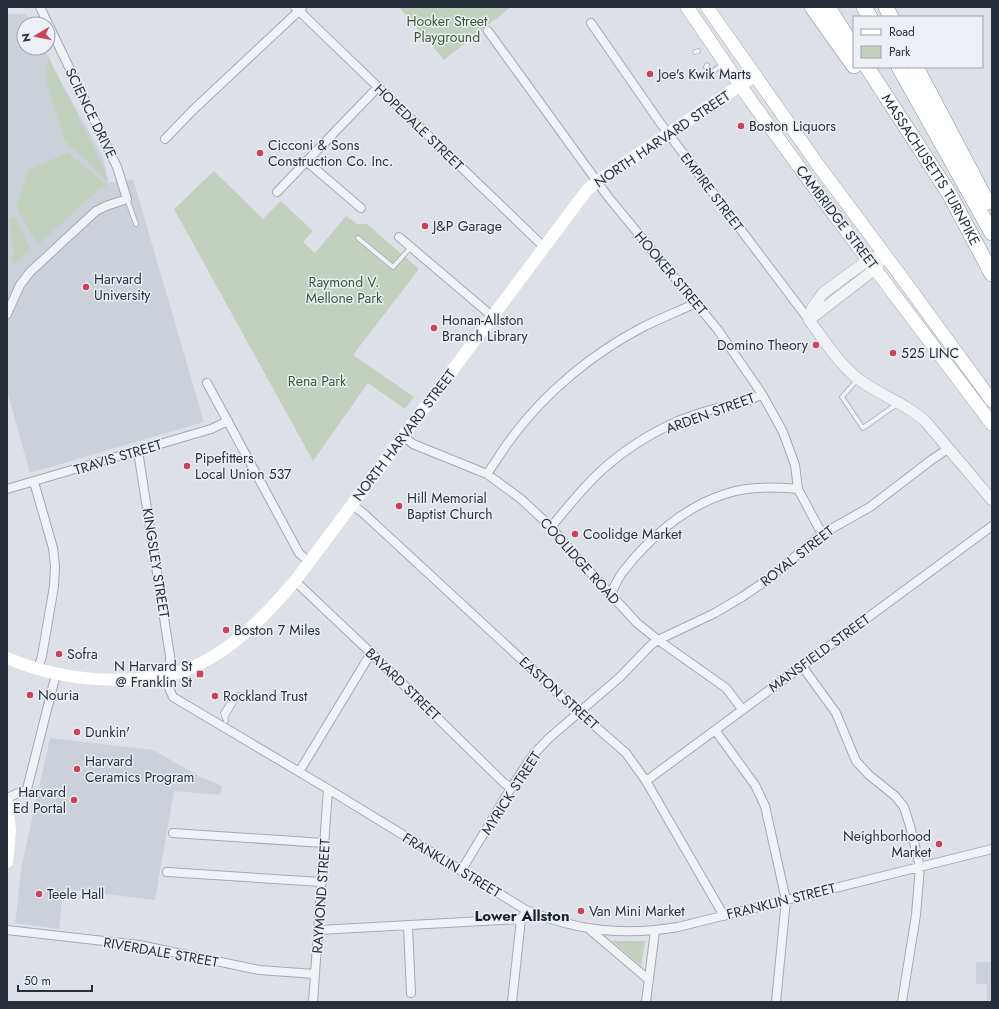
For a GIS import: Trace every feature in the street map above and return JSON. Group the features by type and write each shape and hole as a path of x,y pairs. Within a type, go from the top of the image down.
{"highway":[{"path":"812,7 853,65"},
{"path":"828,7 853,46"},
{"path":"864,7 869,16"},
{"path":"855,68 918,160 950,195"},
{"name":"MASSACHUSETTS TURNPIKE","path":"868,68 950,195 992,274"},
{"path":"900,68 992,232"},
{"name":"MASSACHUSETTS TURNPIKE","path":"917,68 992,212"}],"main road":[{"name":"CAMBRIDGE STREET","path":"687,7 751,101 992,424"},
{"name":"CAMBRIDGE STREET","path":"707,7 754,76 818,165 992,400"},
{"name":"NORTH HARVARD STREET","path":"7,658 56,674 82,678 102,680 144,678 170,675 184,671 198,665 227,647 266,613 295,581 584,194 598,181 754,76"},
{"path":"7,803 10,830 7,862"}],"street":[{"name":"SCIENCE DRIVE","path":"40,7 118,167 127,199"},
{"path":"165,139 299,8"},
{"name":"HOPEDALE STREET","path":"299,8 378,87 544,247"},
{"name":"EMPIRE STREET","path":"591,23 668,134 809,320"},
{"name":"HOOKER STREET","path":"488,31 609,198 730,346 762,394 779,423 795,464 798,489 822,534"},
{"path":"277,192 378,87"},
{"path":"306,161 361,208"},
{"path":"7,314 20,285 30,272 96,211 127,199"},
{"path":"400,237 492,316"},
{"path":"884,253 872,265 820,296 812,308 809,320 840,361 858,379 922,418 992,500"},
{"path":"487,474 513,436 544,401 569,378 598,355 634,333 696,303"},
{"path":"207,383 299,553 309,562"},
{"name":"ARDEN STREET","path":"551,527 579,493 601,471 645,438 678,421 710,410 749,401 762,394"},
{"name":"TRAVIS STREET","path":"7,490 211,429 228,421"},
{"name":"COOLIDGE ROAD","path":"403,436 414,444 487,474 521,499 551,527 637,623 658,640 726,688 742,709"},
{"name":"ROYAL STREET","path":"658,640 715,613 742,597 767,580 822,534 870,507 949,448"},
{"name":"KINGSLEY STREET","path":"138,451 170,656 170,675"},
{"path":"34,482 53,548 55,566 54,586 42,656 38,669"},
{"path":"611,594 622,574 648,544 678,518 705,502 726,493 755,488 798,489"},
{"name":"EASTON STREET","path":"352,505 362,512 579,712 626,753 646,781 724,916"},
{"name":"MANSFIELD STREET","path":"646,781 992,526"},
{"name":"BAYARD STREET","path":"295,581 371,653 504,784 511,788"},
{"name":"MYRICK STREET","path":"461,871 511,788 533,755 548,739 620,677 651,645 658,640"},
{"path":"299,772 371,653"},
{"path":"802,666 836,713 856,761 869,775 895,796 904,808 920,867 916,915 902,1002"},
{"path":"7,798 27,789 56,674"},
{"name":"FRANKLIN STREET","path":"170,675 169,688 173,697 176,699 328,789 526,910 589,929 623,932 655,931 678,927 992,849"},
{"path":"715,730 755,785 765,806 786,900 776,1002"},
{"name":"RAYMOND STREET","path":"313,1002 328,789"},
{"path":"173,833 324,843"},
{"path":"167,872 321,882"},
{"path":"512,1002 521,919 526,910"},
{"path":"319,930 521,919"},
{"path":"408,926 411,993"},
{"path":"589,929 649,980"},
{"name":"RIVERDALE STREET","path":"7,930 139,945 260,970 315,974"},
{"path":"646,1002 655,931"}],"lane":[{"path":"712,72 725,62"},
{"path":"127,199 136,224"},
{"path":"358,238 393,267 411,247"},
{"path":"858,379 842,397 863,428 898,402"},
{"path":"226,720 223,713 234,696 247,695"}],"shaded area":[{"name":"Harvard University","path":"7,14 26,14 27,16 16,16 16,56 48,56 103,157 108,183 133,179 204,422 30,473 7,391"},
{"path":"50,738 153,750 199,776 222,786 220,795 174,791 155,900 63,889 59,929 15,923 22,864"},
{"path":"976,962 992,962 992,1002 987,1002 987,984 976,984"}],"green space":[{"name":"Hooker Street Playground","path":"399,7 511,7 444,60"},
{"path":"48,56 105,171 107,181 65,141 46,83"},
{"path":"68,152 107,186 99,189 38,245 16,207 28,171"},
{"path":"214,171 263,219 281,201 313,231 303,242 315,253 346,216 357,224 367,224 419,269 353,355 414,397 405,409 368,383 313,461 174,209"},
{"path":"9,218 16,218 30,249 17,262 13,263 11,256 14,255"},
{"path":"612,941 645,941 641,966"}],"place":[{"name":"Joe's Kwik Marts","path":"650,74"},
{"name":"Boston Liquors","path":"741,126"},
{"name":"Cicconi & Sons Construction Co. Inc.","path":"260,153"},
{"name":"J&P Garage","path":"425,226"},
{"name":"Harvard University","path":"86,287"},
{"name":"Honan-Allston Branch Library","path":"434,328"},
{"name":"Domino Theory","path":"816,345"},
{"name":"525 LINC","path":"893,353"},
{"name":"Pipefitters Local Union 537","path":"187,466"},
{"name":"Hill Memorial Baptist Church","path":"399,506"},
{"name":"Coolidge Market","path":"575,534"},
{"name":"Boston 7 Miles","path":"226,630"},
{"name":"Sofra","path":"59,654"},
{"name":"N Harvard St @ Franklin St","path":"200,674"},
{"name":"Nouria","path":"30,695"},
{"name":"Rockland Trust","path":"215,696"},
{"name":"Dunkin'","path":"77,732"},
{"name":"Harvard Ceramics Program","path":"77,769"},
{"name":"Harvard Ed Portal","path":"74,800"},
{"name":"Neighborhood Market","path":"939,844"},
{"name":"Teele Hall","path":"39,894"},
{"name":"Van Mini Market","path":"581,911"}],"district":[{"name":"Lower Allston","path":"522,916"}],"park label":[{"name":"Raymond V. Mellone Park","path":"344,290"},
{"name":"Rena Park","path":"317,381"}]}
